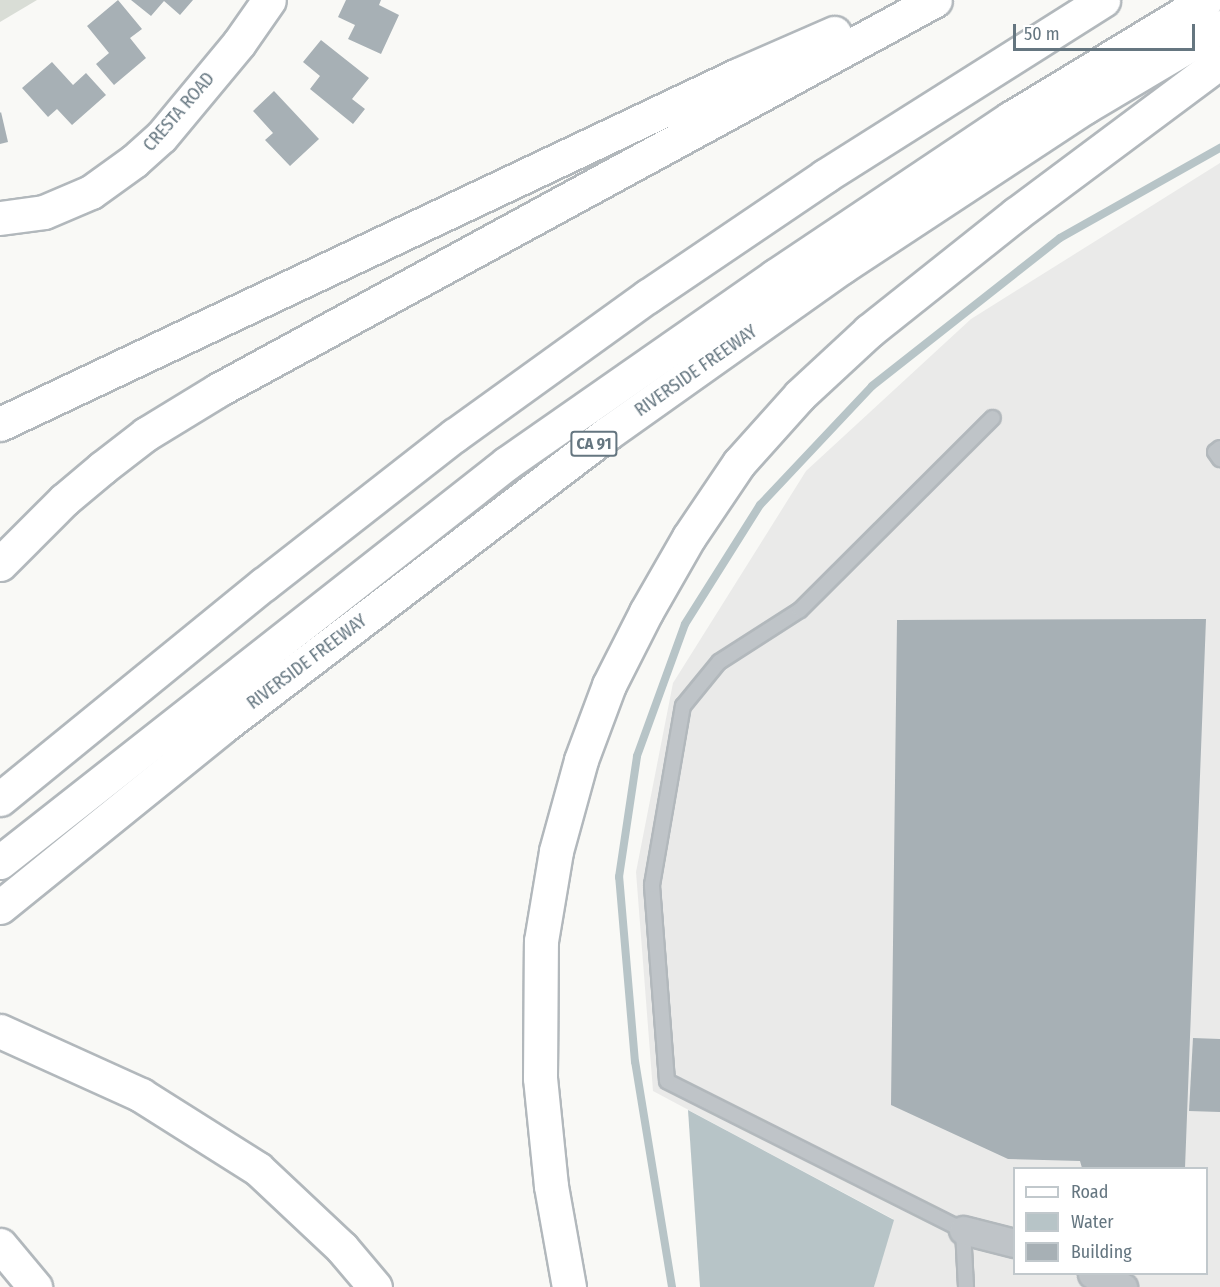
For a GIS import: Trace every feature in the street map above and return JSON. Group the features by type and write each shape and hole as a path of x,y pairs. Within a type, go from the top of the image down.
{"main road":[{"name":"CRESTA ROAD","path":"0,218 53,208 91,192 134,161 161,137 238,43 269,0"},
{"path":"0,424 738,75 910,0"},
{"path":"0,564 57,507 102,468 146,434 218,390 935,0"},
{"path":"0,799 264,584 474,421 648,296 825,176 1103,0"},
{"path":"0,862 507,463 775,276 1011,118 1206,0"},
{"name":"RIVERSIDE FREEWAY","path":"0,907 222,727 608,434 842,267 1085,107 1220,27"},
{"path":"569,1287 551,1186 540,1078 541,941 556,851 581,760 609,685 646,612 689,537 739,463 800,395 869,331 915,294 1016,214 1220,62"},
{"path":"0,1031 141,1095 258,1169 342,1248 375,1287"},
{"path":"0,1245 35,1287"}],"street":[{"path":"963,1230 1013,1243"},
{"path":"1094,1275 1122,1287"}],"lane":[{"path":"966,1287 963,1230 667,1081 652,885 683,706 719,662 800,610 993,418"},
{"path":"1220,448 1215,452 1220,459"}],"shaded area":[{"path":"0,0 37,0 0,22"},
{"path":"1220,163 1220,1287 874,1287 893,1219 653,1091 636,872 673,683 806,471 971,319"}],"water":[{"path":"688,1110 894,1220 874,1287 700,1287"}],"building":[{"path":"118,0 142,29 130,38 146,58 114,85 96,64 109,53 87,26"},
{"path":"131,0 193,0 180,15 164,1 151,16"},
{"path":"346,0 381,0 379,5 399,15 381,54 348,39 355,25 338,17"},
{"path":"321,40 369,78 352,99 365,109 353,124 310,89 320,76 303,62"},
{"path":"52,62 73,85 86,73 106,95 72,125 57,109 48,117 22,88"},
{"path":"274,91 319,139 290,166 265,140 273,133 253,111"},
{"path":"0,113 8,142 0,144"},
{"path":"1206,619 1185,1167 1082,1167 1080,1161 1008,1159 891,1105 897,620"},
{"path":"1193,1038 1220,1039 1220,1112 1189,1111"}],"waterway":[{"path":"672,1287 635,1062 619,877 637,756 685,624 760,505 872,386 1060,238 1220,148"}]}
